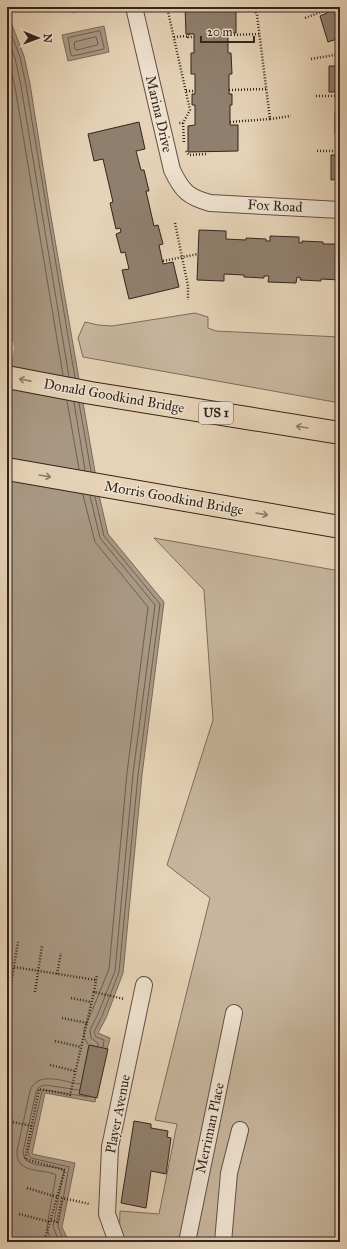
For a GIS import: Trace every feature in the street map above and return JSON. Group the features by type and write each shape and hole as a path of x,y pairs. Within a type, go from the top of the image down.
{"highway":[{"name":"Donald Goodkind Bridge","path":"7,377 91,393 340,433"},
{"name":"Morris Goodkind Bridge","path":"7,469 340,527"}],"street":[{"name":"Marina Drive","path":"134,7 172,170 180,187 195,198 210,203"},
{"name":"Fox Road","path":"210,203 340,210"},
{"name":"Player Avenue","path":"116,1242 106,1214 110,1148 144,985"},
{"name":"Merriman Place","path":"187,1242 234,1013"},
{"path":"223,1242 229,1173 240,1130"}],"path":[{"path":"72,7 74,13"},
{"path":"167,7 190,110 183,123 186,153 189,155 206,154"},
{"path":"253,7 257,15 260,34 270,119"},
{"path":"305,18 326,10"},
{"path":"228,35 260,34"},
{"path":"174,37 188,35 188,37 194,37"},
{"path":"311,59 340,54"},
{"path":"229,90 267,89"},
{"path":"186,91 195,91"},
{"path":"316,96 338,96"},
{"path":"230,122 291,116"},
{"path":"173,124 183,123"},
{"path":"317,151 339,151"},
{"path":"175,223 188,286 188,300"},
{"path":"340,238 340,244"},
{"path":"163,262 198,254"},
{"path":"338,280 338,295"},
{"path":"10,990 18,942"},
{"path":"35,992 42,946"},
{"path":"57,974 60,953"},
{"path":"14,967 96,980"},
{"path":"44,1242 65,1170 25,1159 39,1089 70,1095 97,975"},
{"path":"94,992 127,1000"},
{"path":"71,998 91,1002"},
{"path":"62,1018 87,1023"},
{"path":"55,1041 81,1047"},
{"path":"50,1065 75,1071"},
{"path":"7,1106 9,1096"},
{"path":"7,1121 32,1126"},
{"path":"27,1188 57,1197"},
{"path":"19,1214 57,1222 62,1198 107,1207"},
{"path":"14,1239 23,1242"}],"shaded area":[{"path":"195,313 208,317 208,328 216,331 340,337 340,403 83,357 78,338 85,322 112,326"},
{"path":"154,538 340,571 340,1242 119,1242 120,1211 159,1214 177,1124 155,1120 210,898 167,865 213,720 204,590"}],"water":[{"path":"7,12 24,56 30,84 50,211 99,495 108,534 164,602 142,775 123,973 106,1018 98,1033 110,1038 95,1102 45,1093 32,1154 75,1163 62,1227 69,1242 7,1242"},
{"path":"104,26 109,52 68,61 62,35"}],"pier":[{"path":"7,338 13,342 14,348 7,387"}],"building":[{"path":"185,7 236,7 236,33 228,33 228,53 231,53 232,74 229,74 229,94 232,94 232,105 230,105 230,125 238,125 238,151 188,152 188,126 195,125 195,105 192,105 192,94 195,94 195,74 191,74 191,53 194,53 194,34 186,34"},
{"path":"326,7 340,7 340,38 328,42 320,16 327,13"},
{"path":"329,66 340,66 340,179 331,180 331,155 339,155 339,133 335,133 335,112 338,112 338,92 329,92"},
{"path":"139,122 145,149 136,151 141,170 144,170 149,191 146,191 154,226 158,225 163,244 159,245 163,264 173,262 179,287 129,299 122,270 129,269 125,252 121,253 116,234 121,232 120,228 116,229 110,203 113,202 103,159 94,161 88,134"},
{"path":"199,230 226,231 226,239 246,240 246,238 266,239 266,241 270,241 270,236 299,237 299,243 302,243 302,241 323,242 323,244 340,244 340,280 300,280 301,278 297,277 296,283 268,282 269,276 264,276 264,278 224,274 224,281 197,280"},
{"path":"89,1045 108,1049 97,1098 79,1094"},
{"path":"134,1121 151,1124 151,1128 168,1131 167,1137 171,1138 166,1174 151,1171 146,1208 121,1203"}]}
